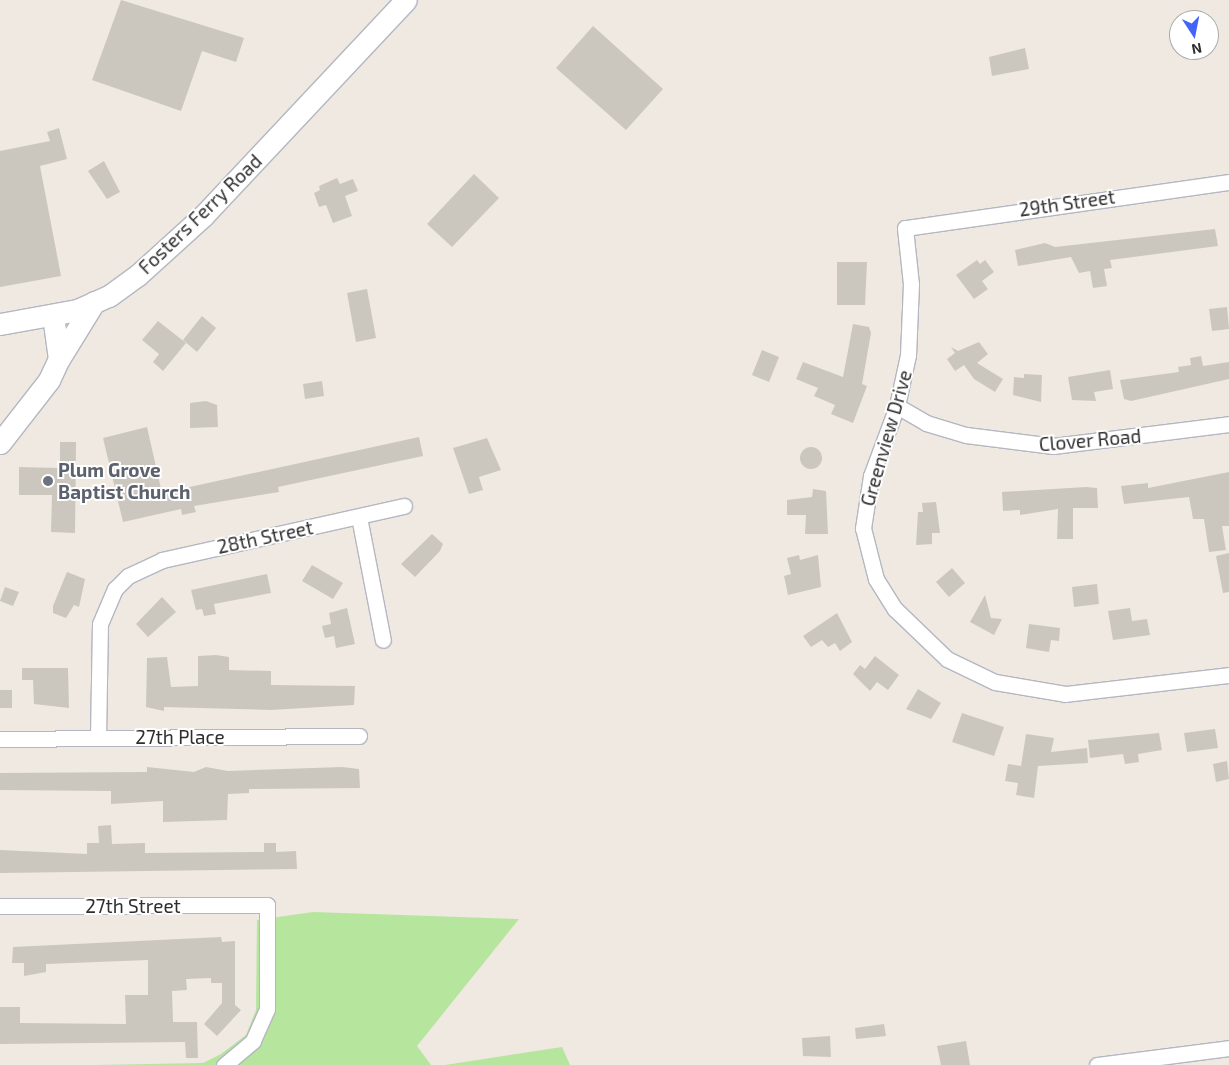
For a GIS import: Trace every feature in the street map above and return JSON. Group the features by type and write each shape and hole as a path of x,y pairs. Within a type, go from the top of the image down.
{"street":[{"name":"Fosters Ferry Road","path":"53,316 94,302 131,280 172,246 406,0"},
{"name":"29th Street","path":"905,228 1229,182"},
{"name":"Greenview Drive","path":"905,228 911,284 910,338 897,406 866,493 866,546 884,596 947,659 1012,688 1065,694 1229,676"},
{"path":"0,442 49,380 59,359 94,302"},
{"path":"0,324 53,316 59,359"},
{"name":"Clover Road","path":"897,406 926,422 966,434 1053,446 1229,424"},
{"name":"28th Street","path":"98,738 100,624 115,589 128,576 162,560 404,506"},
{"path":"359,516 383,640"},
{"name":"27th Place","path":"0,739 359,736"},
{"name":"27th Street","path":"0,906 267,905 268,1009 253,1041 225,1065"},
{"path":"1097,1065 1229,1048"}],"green space":[{"path":"313,912 519,919 417,1046 431,1065 96,1065 203,1063 221,1054 246,1035 256,1010 257,920"},
{"path":"562,1047 570,1065 445,1065"}],"building":[{"path":"121,0 244,38 236,62 202,51 181,111 92,80"},
{"path":"593,26 663,89 626,130 556,68"},
{"path":"1025,48 1029,69 992,76 989,57"},
{"path":"59,128 67,159 40,166 61,276 0,287 0,151 50,141 47,132"},
{"path":"104,161 120,192 107,199 88,171"},
{"path":"474,174 499,198 452,247 427,224"},
{"path":"337,178 340,184 353,179 358,191 345,196 352,216 333,223 326,205 319,207 314,193 320,190 319,186"},
{"path":"1215,229 1218,246 1110,260 1112,268 1104,269 1107,286 1093,288 1090,271 1079,273 1071,257 1018,266 1015,250 1045,243 1055,247"},
{"path":"977,260 980,264 985,260 994,272 982,281 988,289 974,299 956,275"},
{"path":"837,262 867,262 865,305 837,305"},
{"path":"367,289 376,338 356,342 347,293"},
{"path":"1227,307 1229,329 1212,331 1209,309"},
{"path":"202,316 216,328 197,352 183,340"},
{"path":"158,321 186,343 163,371 153,362 159,354 142,340"},
{"path":"853,324 869,327 871,333 862,384 867,386 853,423 831,414 835,405 814,396 818,388 796,379 803,362 843,377"},
{"path":"979,342 988,354 977,363 1003,379 995,392 974,379 964,365 955,371 947,359 955,353 951,347 958,351"},
{"path":"762,350 779,357 769,382 752,375"},
{"path":"1201,356 1203,366 1229,362 1229,379 1131,401 1124,399 1120,380 1179,372 1178,367 1191,365 1190,358"},
{"path":"1110,370 1113,389 1094,392 1096,401 1072,400 1068,377"},
{"path":"1024,374 1042,375 1041,402 1013,395 1014,377 1024,378"},
{"path":"322,381 324,396 305,399 303,384"},
{"path":"206,401 217,405 218,427 190,428 190,403"},
{"path":"147,427 162,493 419,437 423,456 278,487 279,492 194,506 196,512 182,515 181,509 123,522 103,438"},
{"path":"487,438 501,470 479,477 483,490 469,494 453,448"},
{"name":"Plum Grove Baptist Church","path":"60,442 76,442 75,533 51,532 52,495 19,495 19,467 60,468"},
{"path":"811,447 819,450 822,458 819,466 811,469 803,466 800,458 803,450"},
{"path":"1229,472 1229,526 1222,526 1226,550 1209,552 1204,519 1193,519 1189,497 1124,504 1121,486 1148,483 1148,488"},
{"path":"1097,488 1098,508 1073,508 1073,539 1057,539 1058,509 1020,515 1020,510 1003,511 1002,492"},
{"path":"813,489 826,491 828,534 805,534 806,515 787,515 787,500 812,497"},
{"path":"936,502 940,533 932,533 932,544 916,545 918,512 923,512 922,503"},
{"path":"432,534 443,544 440,551 415,577 401,564"},
{"path":"1229,553 1229,592 1223,593 1216,556"},
{"path":"799,555 800,560 818,555 821,587 788,595 784,576 791,574 787,558"},
{"path":"312,565 343,583 333,599 302,581"},
{"path":"952,568 965,583 949,597 936,582"},
{"path":"67,572 85,579 79,607 74,605 66,618 53,613 53,606"},
{"path":"267,574 271,593 214,604 216,614 204,616 202,609 196,610 191,590"},
{"path":"1097,584 1099,604 1074,607 1072,587"},
{"path":"5,587 19,592 13,606 0,601"},
{"path":"985,595 991,618 1002,619 994,635 970,622"},
{"path":"162,597 176,612 148,637 136,624"},
{"path":"347,608 355,644 336,648 334,636 325,638 322,626 331,624 329,613"},
{"path":"1130,608 1132,621 1147,619 1150,635 1113,640 1108,611"},
{"path":"837,613 852,642 840,651 835,643 828,647 822,640 811,647 803,636"},
{"path":"1029,624 1060,628 1059,641 1051,640 1049,652 1026,648"},
{"path":"216,655 229,657 229,670 271,671 271,685 355,686 354,705 271,710 164,707 164,711 146,707 147,658 167,657 171,687 198,686 198,656"},
{"path":"875,656 899,675 888,690 877,682 870,691 853,674 860,665 865,669"},
{"path":"22,668 68,668 69,708 34,704 33,680 22,680"},
{"path":"918,689 941,703 931,719 906,709"},
{"path":"0,690 12,690 12,708 0,708"},
{"path":"962,713 1004,727 994,756 952,742"},
{"path":"1215,729 1218,748 1187,752 1184,733"},
{"path":"1159,733 1162,750 1138,754 1139,762 1125,764 1123,754 1090,758 1088,740"},
{"path":"1026,734 1054,738 1051,752 1087,748 1088,763 1038,766 1034,798 1016,795 1018,783 1005,781 1008,764 1021,766"},
{"path":"1227,761 1229,779 1216,782 1213,764"},
{"path":"147,767 194,772 206,767 228,771 342,767 359,769 360,788 249,789 249,793 228,794 227,820 163,822 163,801 111,804 111,791 0,790 0,773 147,772"},
{"path":"111,825 112,844 145,843 145,853 264,852 264,843 276,843 276,852 296,851 297,869 0,873 0,850 87,854 87,843 99,843 98,826"},
{"path":"221,937 222,942 235,941 235,1005 241,1010 217,1036 204,1024 222,1003 222,983 211,983 211,978 186,979 187,990 172,991 173,1022 197,1022 198,1058 186,1058 185,1042 0,1044 0,1007 20,1007 20,1023 126,1024 125,995 148,995 148,960 46,964 46,972 24,976 24,963 12,963 13,947"},
{"path":"884,1024 886,1036 856,1039 855,1028"},
{"path":"830,1036 831,1057 803,1056 802,1038"},
{"path":"966,1041 970,1065 941,1065 937,1046"}],"place":[{"name":"Plum Grove Baptist Church","path":"48,481"}]}
